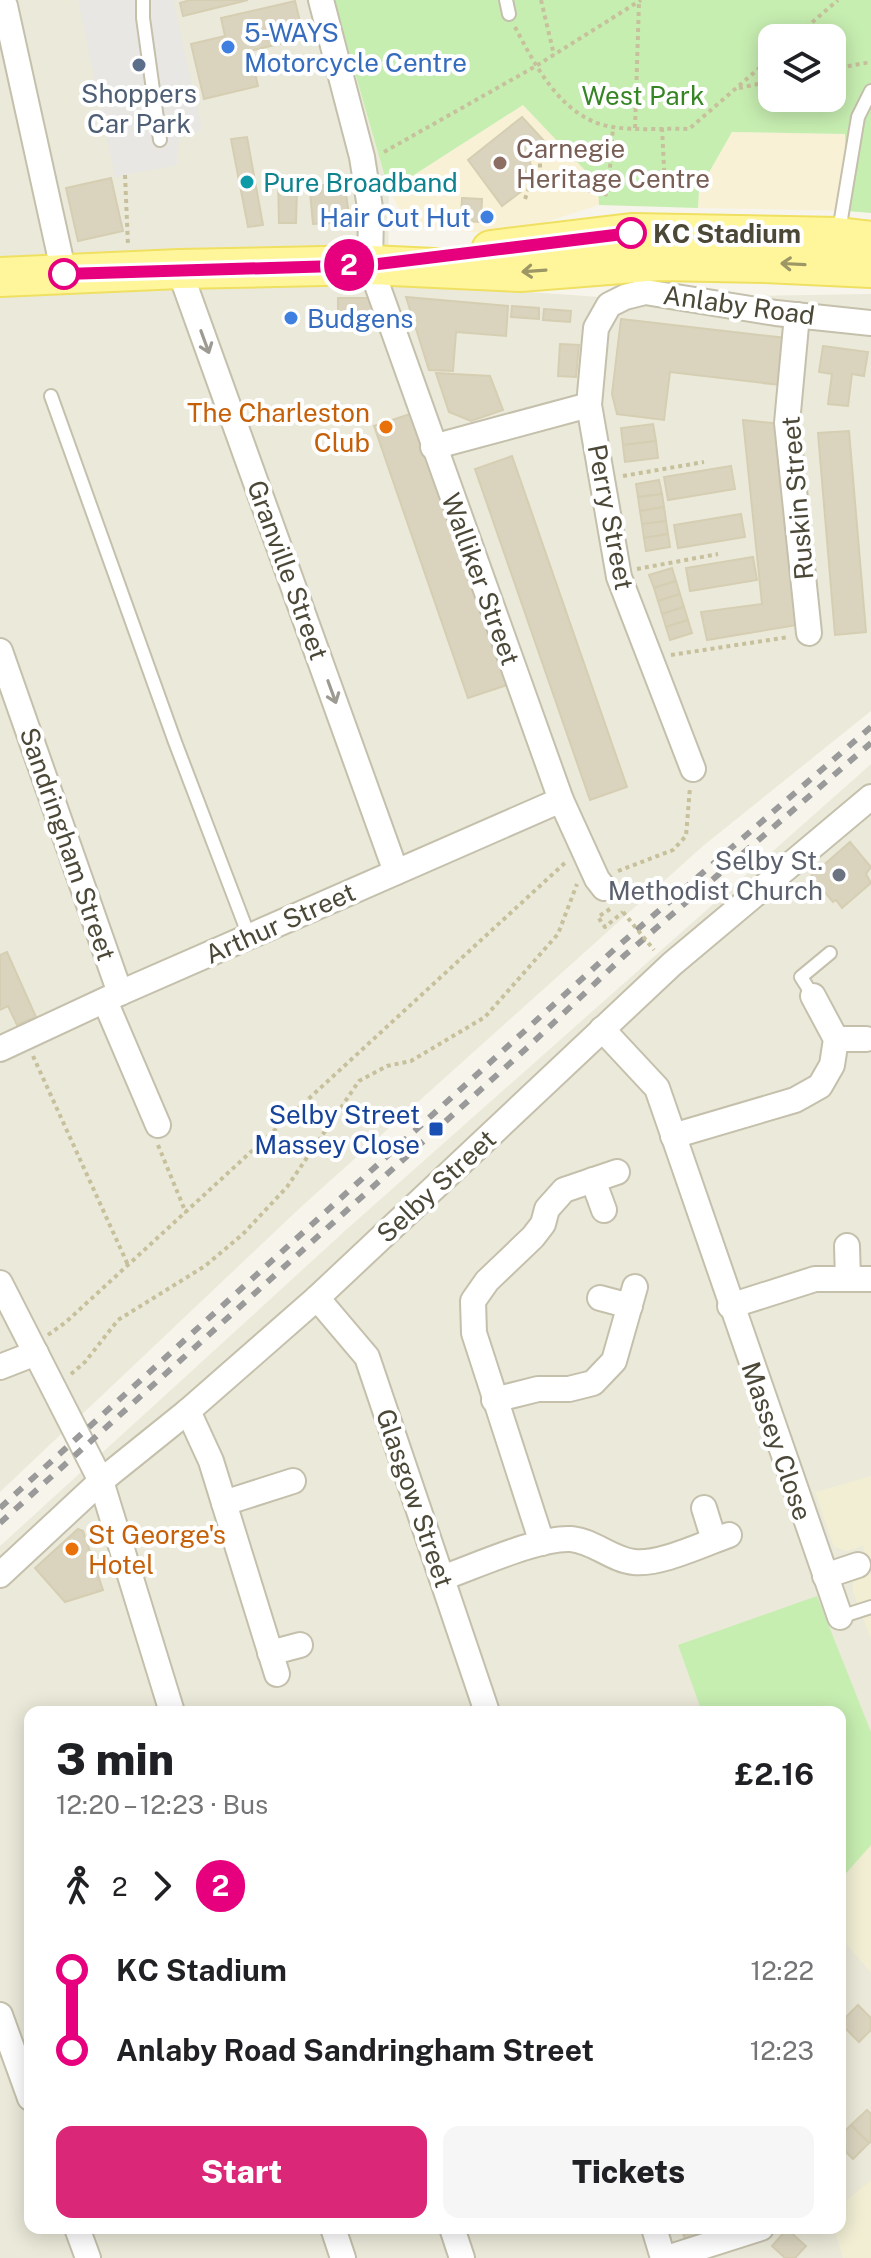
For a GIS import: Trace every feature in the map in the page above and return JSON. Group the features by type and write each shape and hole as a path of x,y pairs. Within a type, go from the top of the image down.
{"main road":[{"name":"Anlaby Road","path":"370,265 631,233 855,239"},
{"name":"Anlaby Road","path":"0,277 370,265 520,272 659,261 871,268"}],"street":[{"path":"321,0 362,157 371,214 370,265"},
{"path":"5,6 64,274"},
{"name":"Walliker Street","path":"370,265 561,800 593,867"},
{"name":"Granville Street","path":"179,269 396,872"},
{"name":"Anlaby Road","path":"609,305 645,292 871,323"},
{"name":"Perry Street","path":"609,305 596,328 589,405 618,572 693,769"},
{"name":"Ruskin Street","path":"797,315 787,423 809,633"},
{"path":"433,447 589,405"},
{"name":"Sandringham Street","path":"0,651 158,1125"},
{"name":"Selby Street","path":"0,1575 101,1481 188,1411 317,1298 672,964 871,797"},
{"name":"Arthur Street","path":"0,1049 561,800"},
{"path":"673,1136 795,1100 820,1086 832,1065 836,1039 813,996"},
{"name":"Massey Close","path":"602,1029 657,1088 840,1617"},
{"path":"836,1039 866,1039"},
{"path":"542,1543 474,1333 473,1301 487,1281 533,1237 543,1224 547,1209 564,1190 617,1172"},
{"path":"593,1180 604,1210"},
{"path":"730,1306 815,1279 860,1279 847,1246"},
{"path":"0,1283 101,1481 170,1706"},
{"path":"494,1400 538,1389 569,1389 593,1383 614,1361 633,1297 600,1298"},
{"name":"Glasgow Street","path":"317,1298 367,1357 485,1706"},
{"path":"0,1367 35,1349"},
{"path":"188,1411 211,1461 273,1664 300,1645"},
{"path":"224,1503 293,1481"},
{"path":"442,1578 542,1543 571,1539 635,1562 653,1560 722,1538 704,1508"},
{"path":"825,1576 864,1563"},
{"path":"0,2015 24,2081"},
{"path":"79,2234 87,2258"},
{"path":"335,2234 343,2258"},
{"path":"454,2234 462,2258"},
{"path":"656,2234 665,2258 740,2234"}],"lane":[{"path":"143,0 160,140"},
{"path":"506,0 509,14"},
{"path":"855,239 858,117 871,91"},
{"path":"51,396 175,742 249,936"},
{"path":"813,996 801,977 830,953"},
{"path":"840,1617 871,1607"}],"path":[{"path":"541,0 554,55"},
{"path":"362,157 386,152 536,66 640,0"},
{"path":"635,128 640,0"},
{"path":"810,24 838,0"},
{"path":"509,14 536,66 565,103 589,121 613,127 689,129 758,69"},
{"path":"846,66 871,62"},
{"path":"736,89 758,84"},
{"path":"540,178 608,195 613,127"},
{"path":"662,128 665,187"},
{"path":"525,199 529,188 540,178 540,159 547,150"},
{"path":"125,175 125,225 131,271"},
{"path":"602,480 704,462"},
{"path":"618,572 718,554"},
{"path":"649,659 809,633"},
{"path":"35,1349 186,1213 593,867 673,850 686,836 693,769"},
{"path":"593,867 615,905 598,917 605,927 623,912 654,950"},
{"path":"55,1389 85,1362 118,1320 205,1266 243,1234 287,1187 359,1081 387,1066 411,1061 485,1017 558,934 593,867"},
{"path":"25,1038 128,1265"},
{"path":"158,1125 154,1134 186,1213"}],"shaded area":[{"path":"0,0 334,0 389,191 388,282 614,298 871,294 871,711 703,846 301,1207 0,1492"},
{"name":"Shoppers Car Park","path":"78,0 173,0 202,130 179,137 177,165 115,177"},
{"path":"523,105 599,184 599,205 506,235 409,226 389,191"},
{"path":"732,132 845,134 847,211 698,208 699,190"},
{"path":"871,764 871,2258 0,2258 0,1546 347,1229"},
{"path":"871,1476 871,1639 853,1592 853,1582 858,1576 869,1573 863,1546 847,1551 834,1547 815,1492"},
{"path":"871,1845 871,1973 846,1944 846,1873"},
{"path":"871,2180 871,2258 843,2258 836,2234 846,2234 846,2201"}],"green space":[{"name":"West Park","path":"334,0 871,0 871,213 847,211 845,134 732,132 699,190 698,208 599,205 598,184 523,105 389,191"},
{"path":"817,1596 871,1732 871,1845 846,1873 846,1706 700,1706 678,1645"}],"building":[{"path":"190,0 248,0 183,16 180,3"},
{"name":"5-WAYS Motorcycle Centre","path":"295,1 304,38 250,51 258,86 204,99 191,44 225,36 221,18"},
{"name":"Carnegie Heritage Centre","path":"522,117 546,143 529,158 531,166 518,182 522,191 502,206 468,160"},
{"name":"Pure Broadband","path":"247,137 263,225 248,227 231,139"},
{"name":"Pure Broadband","path":"278,176 290,176 289,188 297,189 296,223 279,223"},
{"path":"111,178 123,231 78,241 66,188"},
{"path":"321,185 345,187 350,222 313,224 310,192 321,193"},
{"path":"462,198 482,199 481,222 461,221"},
{"path":"406,297 508,306 506,336 456,332 453,371 429,370"},
{"path":"338,298 379,298 389,328 338,328"},
{"path":"512,306 539,308 539,319 511,317"},
{"path":"544,309 571,311 570,322 543,320"},
{"path":"621,319 786,338 780,385 670,372 664,420 617,414 612,394"},
{"path":"560,344 579,345 576,377 558,376"},
{"path":"823,346 868,352 864,376 852,374 848,406 828,404 832,374 819,372"},
{"path":"436,373 490,376 503,410 471,421 449,412"},
{"path":"413,413 507,685 468,698 374,426"},
{"path":"743,420 782,424 803,624 707,640 701,612 762,604"},
{"path":"653,424 656,441 623,445 621,428"},
{"path":"849,431 866,632 835,635 818,433"},
{"path":"656,441 658,458 625,462 623,445"},
{"path":"512,456 627,787 590,800 475,469"},
{"path":"731,466 735,489 668,500 664,477"},
{"path":"659,480 662,494 638,497 636,484"},
{"path":"662,494 664,507 640,511 638,497"},
{"path":"664,507 666,521 642,524 640,511"},
{"path":"741,514 745,537 678,548 674,525"},
{"path":"666,521 668,534 644,538 642,524"},
{"path":"668,534 670,547 646,551 644,538"},
{"path":"753,557 757,580 690,591 686,568"},
{"path":"672,568 676,581 654,588 649,575"},
{"path":"676,581 680,594 658,601 654,588"},
{"path":"680,594 684,607 662,614 658,601"},
{"path":"684,607 688,620 666,627 662,614"},
{"path":"688,620 692,633 670,640 666,627"},
{"name":"Selby St. Methodist Church","path":"850,842 871,867 866,874 871,883 842,908 811,876"},
{"path":"7,952 36,1017 17,1025 8,1006 0,1010 0,955"},
{"name":"St George's Hotel","path":"78,1529 83,1531 103,1590 65,1602 35,1568"},
{"path":"858,2005 871,2018 871,2030 859,2042 846,2029 846,2017"},
{"path":"867,2110 871,2114 869,2143 851,2125"},
{"path":"851,2125 869,2143 853,2159 846,2152 846,2130"},
{"path":"683,2234 699,2234 685,2239"},
{"path":"783,2234 793,2234 806,2246 795,2258 785,2258 772,2246"}],"railway":[{"path":"0,1508 617,947 871,727"},
{"path":"0,1523 528,1047 625,955 871,743"}],"bus line":[{"name":"2","path":"64,274 370,265 631,233"}],"place":[{"name":"5-WAYS Motorcycle Centre","path":"228,47"},
{"name":"Shoppers Car Park","path":"139,65"},
{"name":"Carnegie Heritage Centre","path":"500,163"},
{"name":"Pure Broadband","path":"247,182"},
{"name":"Hair Cut Hut","path":"487,217"},
{"name":"KC Stadium","path":"631,233"},
{"name":"Budgens","path":"291,318"},
{"name":"The Charleston Club","path":"386,427"},
{"name":"Selby St. Methodist Church","path":"839,875"},
{"name":"Selby Street Massey Close","path":"436,1129"},
{"name":"St George's Hotel","path":"72,1549"}]}
